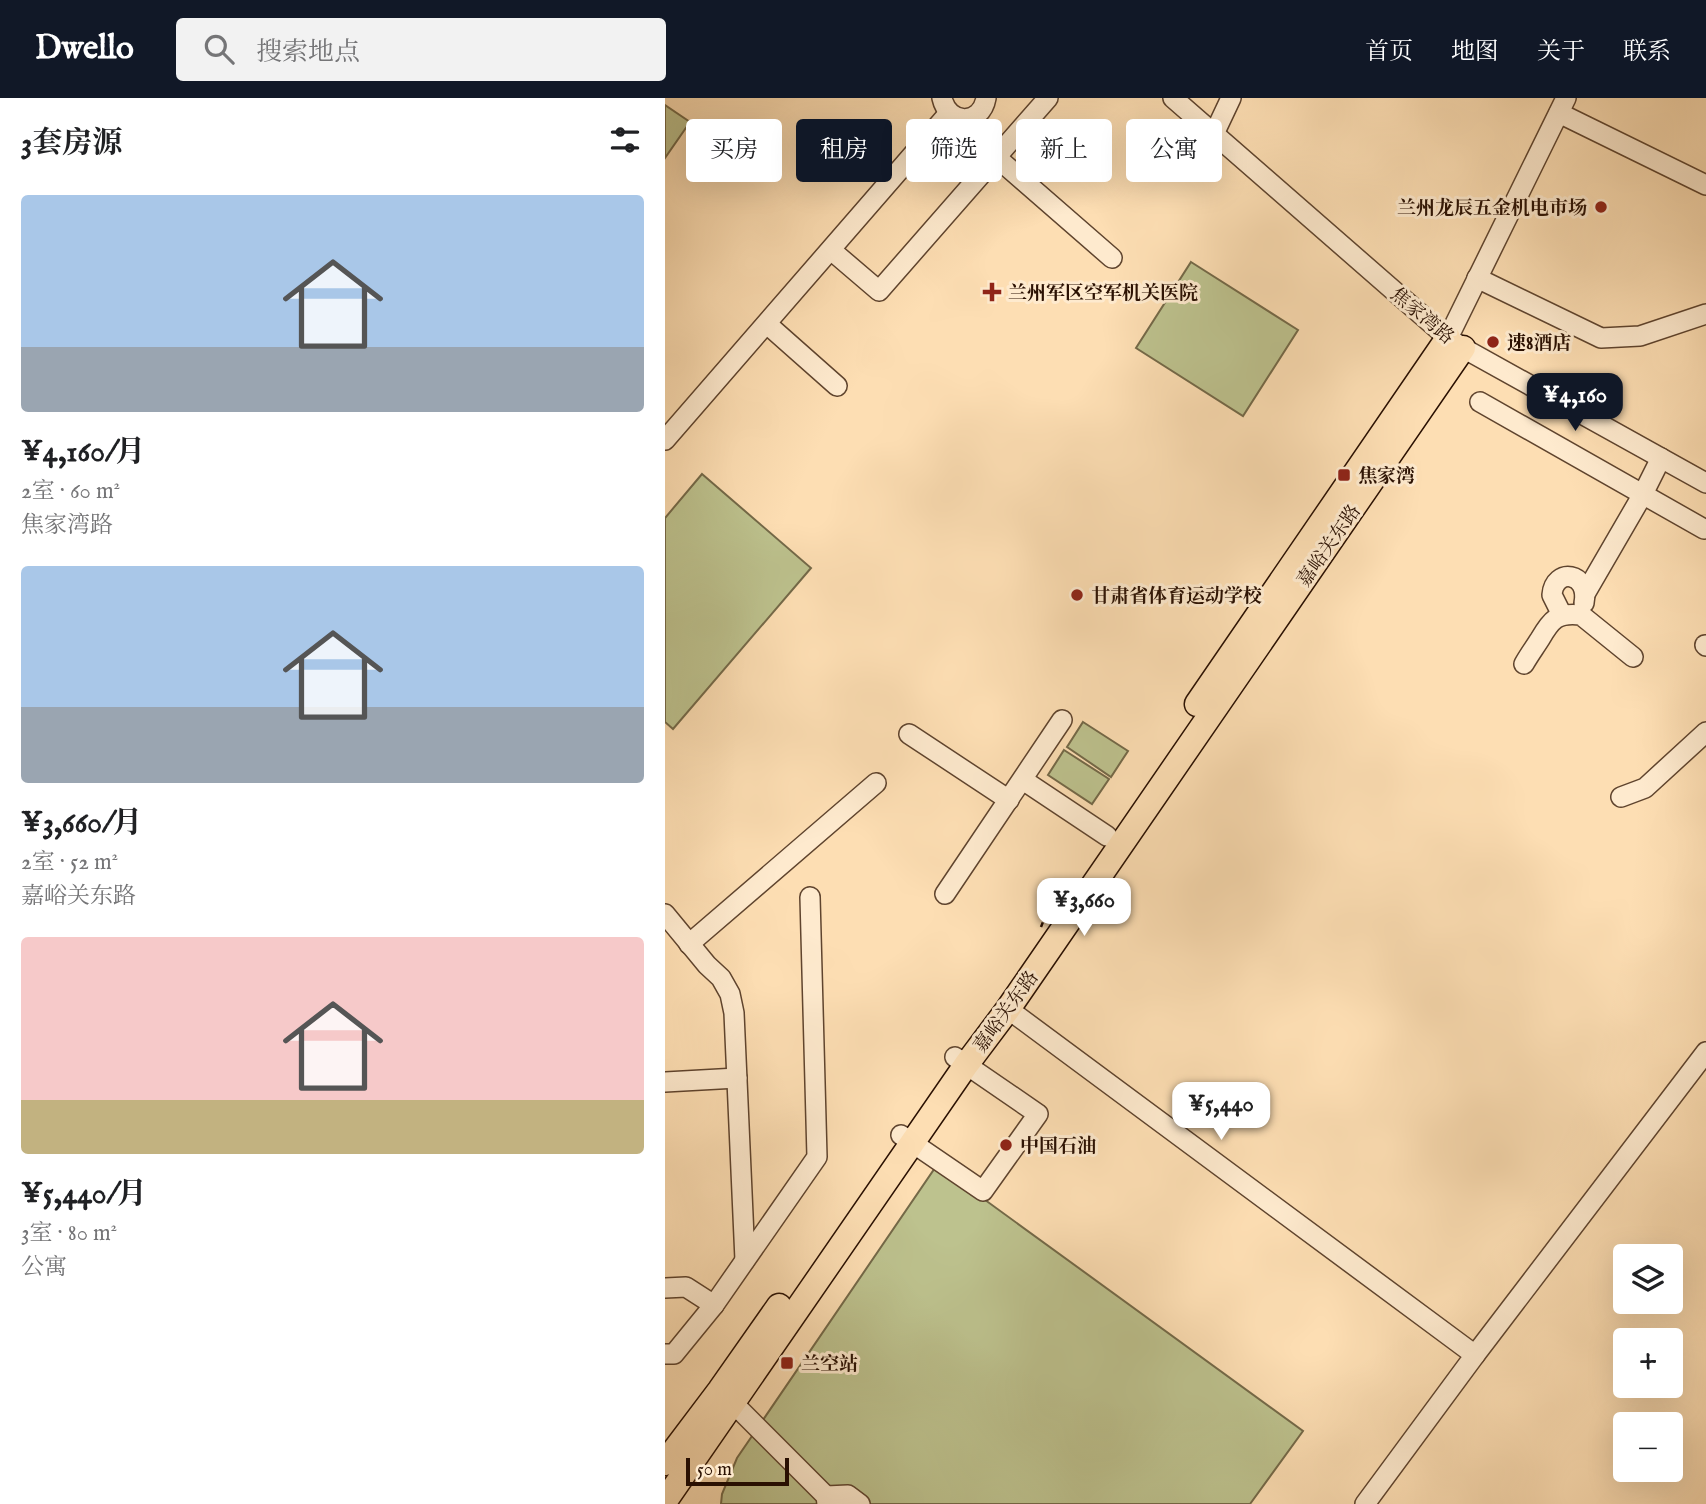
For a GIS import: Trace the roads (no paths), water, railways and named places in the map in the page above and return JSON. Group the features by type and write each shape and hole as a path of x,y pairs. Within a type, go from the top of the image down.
{"main road":[{"name":"嘉峪关东路","path":"665,1501 727,1396 961,1061 1035,940 1456,343"},
{"name":"嘉峪关东路","path":"961,1061 1008,1009 1456,343"},
{"name":"嘉峪关东路","path":"665,1462 727,1396"}],"street":[{"path":"665,440 831,250 945,106 956,118 965,119 980,112 986,98"},
{"path":"1002,150 1048,98"},
{"name":"焦家湾路","path":"1173,98 1197,119"},
{"path":"1221,119 1231,98"},
{"path":"1456,343 1477,278 1562,105 1706,185"},
{"name":"焦家湾路","path":"1222,141 1456,343 1706,483"},
{"path":"1002,162 1112,258"},
{"path":"831,250 879,290 974,182"},
{"path":"1477,278 1601,338 1640,336 1706,314"},
{"path":"767,324 837,386"},
{"path":"1480,402 1704,529"},
{"path":"1524,664 1546,627 1553,620 1571,615 1585,594 1661,458"},
{"path":"1585,594 1585,589 1578,580 1568,577 1558,580 1552,595 1571,615 1633,657"},
{"path":"945,894 1062,720"},
{"path":"1621,797 1645,788 1706,732"},
{"path":"909,734 1009,800"},
{"path":"1023,780 1107,836"},
{"path":"689,944 876,783"},
{"path":"665,1354 674,1354 714,1305 817,1157 810,897"},
{"path":"665,914 721,978 730,995 734,1013 745,1260"},
{"path":"1008,1009 1475,1355"},
{"path":"1365,1504 1706,1052"},
{"path":"907,1139 983,1191 1038,1114 961,1061"},
{"path":"665,1082 737,1078"},
{"path":"665,1288 686,1287 714,1305"},
{"path":"727,1396 826,1500 848,1495 860,1504"}],"place":[{"name":"兰州龙辰五金机电市场","path":"1601,207"},
{"name":"兰州军区空军机关医院","path":"992,292"},
{"name":"速8酒店","path":"1493,342"},
{"name":"焦家湾","path":"1344,475"},
{"name":"甘肃省体育运动学校","path":"1077,595"},
{"name":"中国石油","path":"1006,1145"},
{"name":"兰空站","path":"787,1363"}]}
